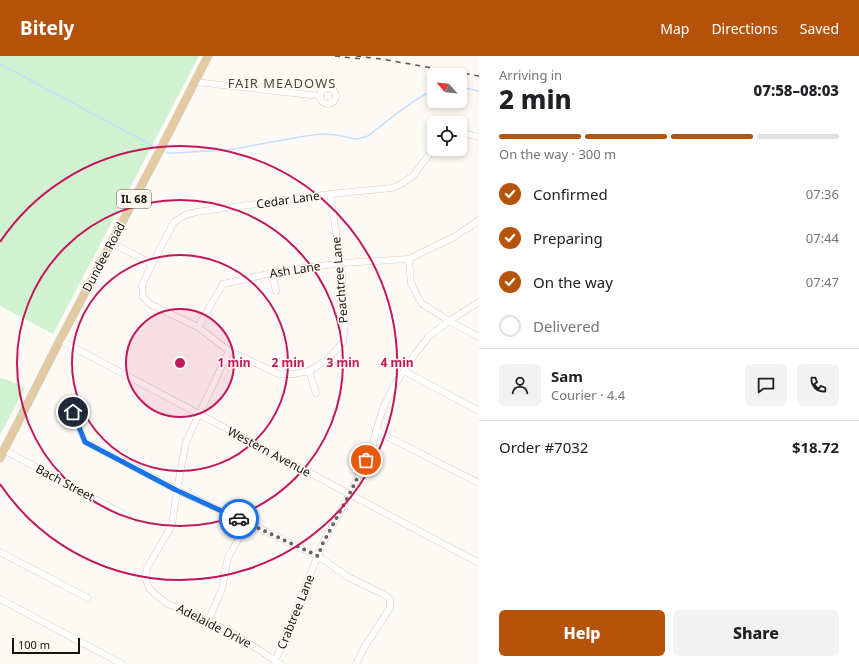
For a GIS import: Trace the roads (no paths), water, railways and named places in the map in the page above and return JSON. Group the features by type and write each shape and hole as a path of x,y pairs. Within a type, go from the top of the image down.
{"main road":[{"name":"Dundee Road","path":"2,454 208,56"}],"street":[{"path":"195,82 320,96"},
{"path":"467,134 479,137"},
{"name":"Cedar Lane","path":"152,264 174,222 185,215 196,212 330,194 392,188 402,184 413,176 428,156"},
{"name":"Peachtree Lane","path":"229,351 279,374 294,374 309,371 328,359 343,342 345,323 341,263 330,194"},
{"name":"Ash Lane","path":"198,327 223,284 272,273 341,263 409,259 454,237 479,220"},
{"path":"112,243 152,264 142,285 143,297 150,304 198,327 229,351 186,442 176,490"},
{"path":"409,259 411,283 421,303 449,322 479,337"},
{"path":"272,273 276,291"},
{"name":"Crabtree Lane","path":"277,663 323,543 372,449 383,408 394,386 415,354 430,336 479,302"},
{"name":"Western Avenue","path":"60,340 479,563"},
{"path":"309,371 316,393"},
{"path":"404,371 479,411"},
{"path":"73,412 85,442 176,490 248,522 318,556 348,577 390,599 390,608 365,646 356,664"},
{"path":"376,431 479,483"},
{"name":"Bach Street","path":"2,454 127,516"},
{"name":"Adelaide Drive","path":"176,490 172,524 147,568 145,578 149,588 166,602 231,632 263,652 277,663"},
{"path":"208,621 222,589 228,557 248,522"},
{"path":"0,552 88,598"},
{"path":"0,599 122,664"}],"waterway":[{"path":"0,64 153,146"},
{"path":"467,88 479,91"},
{"path":"167,153 228,150 321,134 338,135 355,139 361,138 368,136 408,105 427,93"}],"railway":[{"path":"335,56 361,59"},
{"path":"356,56 479,76"}],"district":[{"name":"FAIR MEADOWS","path":"282,83"}]}
